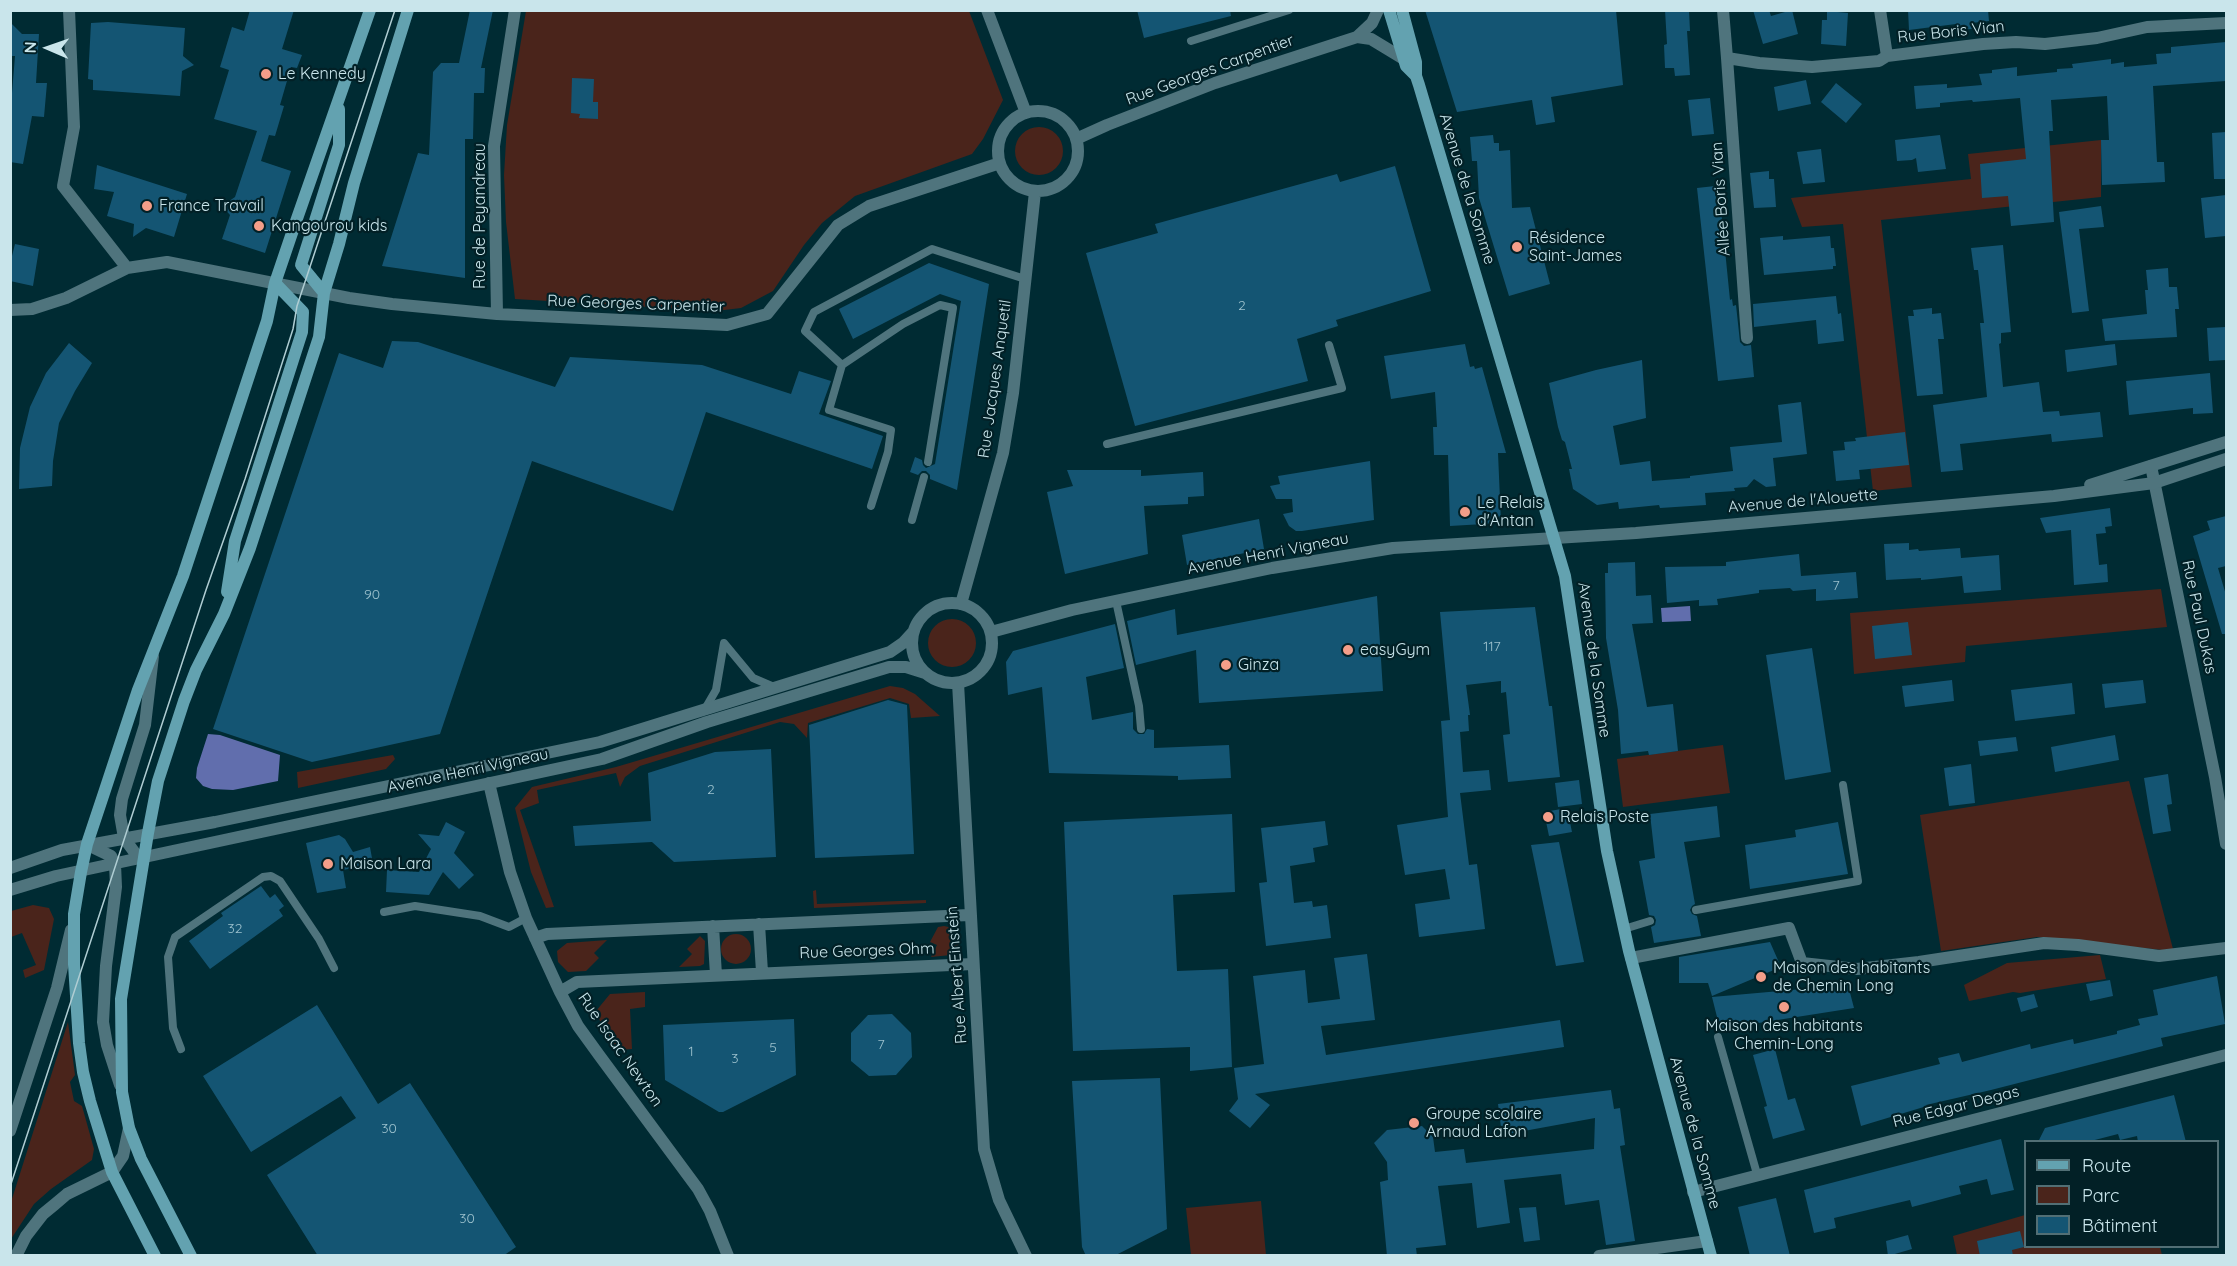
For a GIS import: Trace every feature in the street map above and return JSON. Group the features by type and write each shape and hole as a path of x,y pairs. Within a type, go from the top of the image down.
{"main road":[{"path":"155,1256 112,1172 90,1101 79,1043 75,991 74,914 81,872 87,844 138,690 183,576 267,321 275,283 370,10"},
{"path":"191,1256 141,1159 129,1128 122,1092 121,999 148,833 158,782 184,701 196,670 224,614 250,548 319,338 324,293 364,147 408,10"},
{"name":"Avenue de la Somme","path":"1389,10 1406,66 1416,76"},
{"name":"Avenue de la Somme","path":"1402,10 1416,62 1416,76 1565,576 1602,828 1631,958 1711,1256"},
{"path":"324,293 301,265 339,145 339,99"},
{"path":"224,614 234,541 302,332 303,312 275,283"}],"street":[{"path":"69,10 74,127 63,186 127,268"},
{"name":"Rue de Peyandreau","path":"497,314 494,146 515,10"},
{"path":"987,10 1026,113"},
{"path":"1357,37 1372,22 1378,10"},
{"path":"1723,10 1727,58"},
{"path":"1880,10 1887,56"},
{"name":"Rue Boris Vian","path":"1727,58 1812,67 1879,61 1887,56 1983,44 2016,42 2045,44 2097,38 2147,27 2226,23"},
{"path":"1357,37 1371,39 1404,59"},
{"name":"Rue Georges Carpentier","path":"1076,139 1107,124 1215,83 1357,37"},
{"name":"Allée Boris Vian","path":"1727,58 1747,338"},
{"path":"1041,111 1053,114 1065,121 1076,139 1078,154 1075,167 1071,175 1055,187 1035,192 1018,186 1006,176 1000,163 1000,139 1007,126 1026,113 1041,111"},
{"name":"Rue Georges Carpentier","path":"10,310 32,309 66,298 127,268 167,262 392,304 497,314 727,326 767,314 838,225 869,206 1000,163"},
{"name":"Rue Jacques Anquetil","path":"961,604 1002,453 1013,393 1035,192"},
{"name":"Avenue de l'Alouette","path":"2054,496 2226,442"},
{"name":"Avenue de l'Alouette","path":"1555,538 2054,496 2154,483 2226,459"},
{"name":"Rue Paul Dukas","path":"2151,466 2221,776 2226,844"},
{"name":"Avenue Henri Vigneau","path":"991,632 1116,601 1280,566 1363,552 1393,548 1555,538"},
{"name":"Avenue Henri Vigneau","path":"10,868 44,855 87,844 215,822 600,742 890,652 903,643 927,612 949,603 961,604"},
{"path":"958,683 971,679 982,670 989,659 992,645 991,632 980,613 961,604"},
{"path":"914,631 913,653 917,664 925,673"},
{"path":"144,859 135,853 124,838 120,815 122,799 145,725 154,651"},
{"name":"Avenue Henri Vigneau","path":"10,890 41,880 144,859 220,840 603,759 707,722 889,667 906,667 925,673 934,680 958,683"},
{"name":"Rue Albert Einstein","path":"958,683 969,915 984,1149 999,1200 1026,1256"},
{"name":"Rue Isaac Newton","path":"489,783 510,872 526,918 560,992 578,1026 698,1189 710,1211 728,1256"},
{"path":"87,844 111,856 115,864 116,887 106,966 103,1022 107,1044 122,1092"},
{"path":"10,1131 57,988 74,914"},
{"name":"Rue Georges Ohm","path":"535,938 547,934 969,915"},
{"path":"759,924 762,972"},
{"path":"713,926 716,975"},
{"path":"1631,958 1789,928 1802,963 1857,969 2044,943 2078,945 2159,956 2226,948"},
{"name":"Rue Georges Ohm","path":"560,992 577,982 973,964"},
{"name":"Rue Edgar Degas","path":"1693,1192 2226,1055"},
{"path":"16,1256 26,1236 49,1209 67,1194 112,1172 123,1156 129,1128"},
{"path":"1599,1256 1707,1241"}],"lane":[{"path":"1191,40 1289,10"},
{"path":"842,365 805,331 814,312 932,249 1026,279"},
{"path":"871,506 888,452 891,430 829,410 842,365 903,324 940,305 953,308 928,462"},
{"path":"1107,444 1341,388 1329,345"},
{"path":"912,520 924,477"},
{"path":"1116,601 1139,706 1141,729"},
{"path":"705,709 716,690 724,644 753,678 774,687"},
{"path":"1696,910 1858,881 1843,785"},
{"path":"181,1049 173,1028 168,957 175,937 263,877 271,876 280,881 319,939 334,968"},
{"path":"384,912 415,906 480,915 509,927 526,918"},
{"path":"1624,929 1650,921"},
{"path":"1718,1037 1757,1174"}],"green space":[{"path":"526,11 969,11 1003,100 983,139 972,154 855,196 822,223 773,291 741,308 716,311 515,299 506,222 504,175 507,125"},
{"path":"1039,127 1056,134 1063,151 1056,168 1039,175 1022,168 1015,151 1022,134"},
{"path":"2101,140 2101,197 1881,220 1912,487 1873,491 1843,224 1802,227 1791,198 1971,179 1968,154"},
{"path":"2161,589 2167,627 1966,646 1965,662 1854,674 1850,613"},
{"path":"952,619 969,626 976,643 969,660 952,667 935,660 928,643 935,626"},
{"path":"890,686 903,688 915,694 940,716 911,718 909,704 890,698 808,723 807,738 794,724 780,722 640,766 625,777 620,787 616,773 537,790 539,803 520,810 554,907 546,908 531,872 515,808 532,787 616,767"},
{"path":"1723,745 1730,793 1623,807 1617,759"},
{"path":"393,755 395,759 386,769 298,788 297,772"},
{"path":"2129,781 2173,949 2163,950 2037,937 1941,951 1920,815"},
{"path":"816,890 817,904 926,900 926,903 814,908 813,891"},
{"path":"33,905 49,908 54,919 44,970 25,978 23,970 36,965 22,933 11,937 11,911"},
{"path":"938,927 953,928 957,932 960,940 958,947 951,955 931,957 937,945 930,942"},
{"path":"736,934 747,938 751,949 747,960 736,964 725,960 721,949 725,938"},
{"path":"700,936 705,941 704,964 679,967 692,954 687,949"},
{"path":"607,940 594,953 599,958 586,971 568,972 558,962 557,951 567,943"},
{"path":"2100,955 2106,979 2020,993 2013,992 1969,1001 1964,985 2007,963"},
{"path":"645,992 645,1007 630,1009 632,1049 618,1050 596,1011 610,994"},
{"path":"68,1022 75,1075 70,1082 74,1101 82,1106 94,1149 92,1160 34,1204 11,1239 11,1202"},
{"path":"1261,1201 1266,1255 1191,1255 1186,1208"},
{"path":"2024,1215 2024,1248 2160,1248 2162,1255 1957,1255 1953,1236"}],"water":[{"path":"1690,606 1691,621 1662,622 1661,608"},
{"path":"208,734 220,735 280,755 278,781 233,790 203,786 196,778"}],"building":[{"path":"250,10 294,10 282,49 302,55 297,68 291,67 280,105 284,106 275,136 269,135 261,161 291,171 265,253 222,239 230,215 222,206 235,197 257,131 214,119 229,70 220,67 232,27 244,31"},
{"path":"470,10 493,10 481,68 485,68 484,93 474,93 473,139 465,139 465,278 382,266 418,153 429,155 433,72 441,63 459,63"},
{"path":"1137,10 1230,10 1231,16 1144,38"},
{"path":"1425,10 1616,10 1623,85 1551,97 1555,122 1536,125 1532,100 1457,112"},
{"path":"1665,10 1689,10 1690,31 1687,31 1690,75 1675,76 1674,68 1665,68 1664,45 1667,44"},
{"path":"1753,10 1769,10 1771,16 1792,10 1798,34 1763,44"},
{"path":"1908,10 1988,10 1989,21 1971,23 1972,29 1957,30 1956,24 1909,30"},
{"path":"1827,11 1848,13 1846,46 1821,44 1822,20 1827,20"},
{"path":"10,22 22,34 39,34 36,83 47,83 44,117 32,116 23,164 10,162 10,93 12,93 15,56 10,56"},
{"path":"108,22 185,28 183,56 194,65 182,71 180,96 93,90 93,80 88,79 91,23"},
{"path":"2226,42 2226,81 2153,86 2157,162 2164,162 2165,182 2102,185 2101,140 2109,140 2107,96 2051,100 2053,131 2049,131 2054,222 2011,226 2008,196 1982,198 1980,164 2026,159 2020,98 1940,103 1940,107 1916,109 1914,86 1947,84 1947,88 1982,85 1979,74 2017,67 2017,76 2057,72 2057,69 2073,68 2072,64 2111,59 2111,64 2124,62 2124,67 2157,64 2156,54 2171,53 2171,47"},
{"path":"572,78 594,79 593,102 598,102 598,119 579,118 580,114 571,113"},
{"path":"1806,80 1811,104 1778,111 1774,87"},
{"path":"1836,83 1862,104 1846,123 1821,102"},
{"path":"1710,98 1714,134 1692,136 1688,100"},
{"path":"2226,132 2226,179 2214,179 2212,133"},
{"name":"Résidence Saint-James","path":"1493,135 1494,143 1499,143 1499,151 1510,150 1512,208 1530,207 1550,284 1509,296 1479,198 1477,161 1472,161 1470,137"},
{"path":"1940,135 1946,169 1918,172 1916,158 1897,161 1895,140"},
{"path":"1821,149 1825,182 1803,184 1797,152"},
{"name":"France Travail","path":"97,165 187,194 174,237 146,228 133,237 134,224 107,216 114,192 94,189"},
{"path":"1395,166 1431,291 1336,320 1338,326 1297,339 1308,381 1135,426 1086,253 1158,233 1155,224 1337,174 1340,182"},
{"path":"1769,171 1769,179 1774,179 1776,207 1754,208 1750,173"},
{"path":"1715,186 1717,210 1721,210 1730,300 1732,299 1733,306 1736,305 1740,342 1744,346 1751,345 1754,377 1718,381 1697,188"},
{"path":"2226,195 2226,236 2205,238 2201,198"},
{"path":"2101,206 2104,227 2079,229 2089,311 2072,313 2059,212"},
{"path":"1783,236 1783,240 1830,236 1836,266 1833,266 1833,269 1764,275 1760,238"},
{"path":"15,244 39,249 33,286 10,281 10,264"},
{"path":"2003,245 2011,332 2001,333 1999,344 2003,387 2039,382 2043,412 2059,411 2060,416 2100,412 2103,437 2052,442 2051,434 1960,444 1963,470 1941,472 1933,405 1987,397 1980,323 1984,323 1978,270 1974,270 1971,248"},
{"path":"929,263 989,284 957,490 930,479 926,471 918,475 910,472 915,457 922,460 926,468 935,464 961,301 940,294 853,339 839,309"},
{"path":"2168,268 2169,287 2177,287 2179,309 2175,309 2177,337 2105,341 2102,319 2147,314 2146,270"},
{"path":"1836,296 1838,314 1841,313 1844,341 1818,344 1816,320 1754,327 1753,304"},
{"path":"1932,308 1932,314 1941,313 1944,339 1938,339 1943,394 1917,396 1908,316 1914,316 1913,310"},
{"path":"2226,327 2226,360 2209,361 2207,328"},
{"path":"392,341 418,342 555,387 570,357 702,365 791,394 799,371 831,381 819,414 883,436 872,469 706,412 673,511 532,461 440,734 312,762 213,729 339,353 383,368"},
{"path":"69,343 92,363 59,423 52,486 19,489 20,448 30,407 46,373"},
{"path":"1465,344 1470,367 1474,366 1475,369 1482,367 1506,453 1498,453 1501,523 1450,526 1448,455 1434,455 1433,427 1437,427 1435,392 1391,399 1384,356"},
{"path":"2115,344 2117,365 2067,372 2065,350"},
{"path":"1642,360 1646,418 1613,426 1620,465 1650,461 1652,481 1733,471 1730,447 1782,442 1778,405 1801,402 1807,454 1773,458 1776,486 1766,487 1754,479 1747,487 1734,488 1735,491 1705,493 1706,505 1660,508 1659,505 1619,509 1618,502 1597,505 1573,489 1569,469 1572,469 1565,442 1562,440 1558,427 1549,383"},
{"path":"2210,373 2213,413 2193,414 2193,408 2129,415 2126,381"},
{"path":"1905,432 1909,465 1859,470 1860,479 1836,481 1833,451 1845,450 1844,442 1856,441 1855,438"},
{"path":"1370,461 1374,520 1302,531 1296,531 1289,526 1283,514 1293,512 1292,499 1276,499 1270,486 1280,484 1278,476"},
{"path":"1067,470 1141,470 1141,476 1203,472 1204,496 1188,497 1188,504 1144,506 1148,554 1065,574 1047,492 1073,486"},
{"path":"2110,508 2112,526 2105,527 2106,533 2096,534 2099,565 2107,564 2108,582 2074,585 2071,530 2046,533 2040,518"},
{"path":"2226,516 2226,566 2218,568 2226,595 2226,634 2222,634 2193,536 2210,530 2207,521"},
{"path":"1259,519 1264,549 1187,565 1182,535"},
{"path":"1909,543 1909,550 1918,549 1919,551 1960,548 1961,558 1999,555 2001,590 1964,593 1962,576 1921,580 1921,578 1886,580 1884,544"},
{"path":"1799,554 1801,576 1856,572 1858,598 1816,601 1816,589 1793,591 1790,588 1759,590 1759,593 1717,599 1718,605 1699,606 1699,600 1667,603 1665,567 1726,566 1726,562"},
{"path":"1635,562 1636,596 1651,595 1653,623 1632,624 1647,707 1673,704 1678,751 1649,755 1648,751 1621,754 1618,710 1606,638 1605,573 1608,573 1608,563"},
{"path":"1377,596 1383,691 1199,703 1196,650 1136,665 1127,621 1175,609 1177,635"},
{"path":"1535,607 1549,706 1552,706 1560,777 1508,782 1503,735 1510,734 1506,692 1501,693 1501,681 1466,685 1470,715 1468,715 1469,731 1460,732 1463,772 1489,770 1491,790 1460,793 1469,865 1477,864 1485,929 1419,937 1415,904 1450,899 1445,869 1405,875 1397,825 1448,817 1441,721 1450,720 1440,612"},
{"path":"1908,622 1912,655 1875,659 1872,626"},
{"path":"1115,624 1124,668 1086,677 1092,720 1133,712 1133,729 1138,734 1144,734 1147,729 1154,730 1154,748 1229,745 1231,778 1178,780 1178,776 1049,773 1042,687 1008,695 1006,662 1013,651"},
{"path":"1812,648 1831,772 1785,780 1766,655"},
{"path":"1952,680 1954,701 1905,707 1902,686"},
{"path":"2143,680 2146,703 2105,708 2102,684"},
{"path":"2072,683 2075,714 2015,721 2011,690"},
{"path":"888,700 907,705 914,854 815,858 809,725"},
{"path":"2115,735 2119,760 2055,772 2051,747"},
{"path":"2016,737 2018,751 1980,756 1978,741"},
{"path":"771,749 776,857 674,862 652,842 575,846 573,826 651,821 648,773 715,752"},
{"path":"1971,764 1975,803 1949,806 1944,768"},
{"path":"2168,774 2172,804 2167,805 2171,831 2153,834 2144,778"},
{"path":"1579,780 1582,804 1558,807 1555,783"},
{"path":"1717,806 1720,837 1684,842 1695,904 1690,910 1697,916 1701,936 1654,943 1651,927 1655,925 1656,920 1654,916 1649,915 1639,861 1655,858 1650,814"},
{"path":"1567,808 1572,832 1549,836 1544,812"},
{"path":"1232,814 1235,892 1173,895 1177,971 1228,969 1232,1067 1190,1071 1190,1047 1073,1051 1064,822"},
{"path":"1325,821 1328,845 1313,848 1315,862 1290,866 1294,903 1312,901 1313,907 1327,905 1331,938 1266,946 1259,883 1267,882 1261,828"},
{"path":"446,822 465,832 454,853 474,875 459,889 443,872 429,895 386,892 387,870 419,872 431,849 418,834 439,836"},
{"path":"1838,822 1848,874 1750,889 1745,845 1796,837 1795,830"},
{"name":"Maison Lara","path":"339,835 345,839 353,852 370,847 373,864 343,870 346,888 317,893 306,843"},
{"path":"1559,842 1584,962 1556,966 1531,845"},
{"path":"261,886 270,898 275,894 284,906 279,910 283,916 210,969 189,941 223,916 221,913"},
{"name":"Maison des habitants Chemin-Long","path":"1770,942 1781,967 1712,996 1708,983 1679,983 1679,957"},
{"path":"1367,954 1375,1020 1321,1026 1326,1055 1560,1020 1564,1047 1255,1094 1270,1105 1250,1128 1229,1111 1238,1099 1234,1068 1264,1064 1253,976 1305,970 1308,1003 1340,999 1334,958"},
{"path":"2217,976 2225,1024 2161,1038 2163,1046 1926,1105 1861,1126 1851,1086 1940,1064 1938,1058 1959,1053 1962,1062 2030,1044 2031,1049 2073,1039 2074,1044 2117,1034 2117,1031 2140,1025 2138,1019 2158,1015 2153,990"},
{"path":"2110,980 2113,996 2090,1001 2086,984"},
{"name":"Maison des habitants Chemin-Long","path":"1848,985 1854,1008 1720,1029 1712,997"},
{"path":"2034,994 2038,1007 2021,1012 2017,998"},
{"path":"317,1005 378,1104 410,1083 516,1247 503,1256 318,1256 267,1175 356,1118 341,1096 251,1152 203,1076"},
{"path":"892,1014 911,1033 912,1057 896,1075 869,1076 851,1061 851,1033 868,1015"},
{"path":"794,1019 796,1075 723,1112 719,1112 665,1080 663,1025"},
{"path":"1775,1049 1788,1100 1795,1098 1805,1130 1773,1139 1764,1107 1767,1106 1753,1055"},
{"path":"1160,1078 1167,1229 1114,1256 1086,1256 1082,1247 1072,1081"},
{"path":"1611,1090 1614,1109 1620,1108 1625,1145 1620,1146 1635,1241 1606,1245 1599,1200 1565,1205 1561,1174 1504,1180 1510,1223 1477,1228 1472,1183 1438,1186 1446,1245 1416,1248 1417,1256 1387,1256 1380,1182 1388,1180 1387,1162 1374,1143 1387,1130 1422,1126 1433,1137 1435,1152 1464,1149 1466,1163 1594,1149 1595,1118 1502,1135 1498,1104"},
{"path":"2174,1095 2185,1140 2138,1140 2137,1136 2120,1140 2118,1134 2095,1140 2039,1140 2045,1128"},
{"path":"2001,1139 2014,1190 1991,1195 1987,1179 1959,1186 1961,1194 1912,1207 1910,1200 1834,1218 1836,1228 1814,1233 1804,1190"},
{"path":"1776,1198 1790,1256 1750,1256 1738,1207"},
{"path":"1536,1207 1540,1240 1524,1242 1519,1208"},
{"path":"2020,1231 2024,1247 2012,1250 2013,1256 1980,1256 1977,1241"},
{"path":"1908,1235 1912,1249 1888,1256 1886,1241"}],"tram line":[{"path":"10,1187 206,590 245,479 293,329 297,306 395,10"}],"place":[{"name":"Le Kennedy","path":"266,74"},
{"name":"France Travail","path":"147,206"},
{"name":"Kangourou kids","path":"259,226"},
{"name":"Résidence Saint-James","path":"1517,247"},
{"name":"Le Relais d'Antan","path":"1465,512"},
{"name":"easyGym","path":"1348,650"},
{"name":"Ginza","path":"1226,665"},
{"name":"Relais Poste","path":"1548,817"},
{"name":"Maison Lara","path":"328,864"},
{"name":"Maison des habitants de Chemin Long","path":"1761,977"},
{"name":"Maison des habitants Chemin-Long","path":"1784,1007"},
{"name":"Groupe scolaire Arnaud Lafon","path":"1414,1123"}]}
